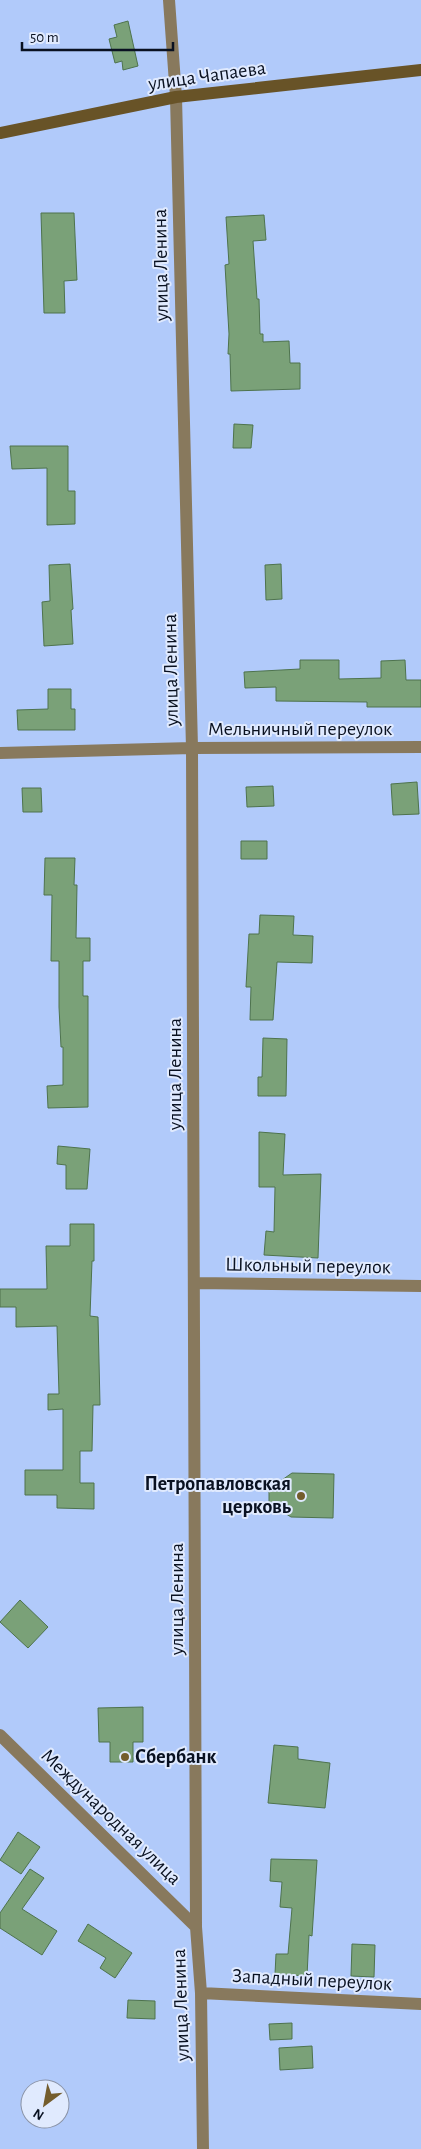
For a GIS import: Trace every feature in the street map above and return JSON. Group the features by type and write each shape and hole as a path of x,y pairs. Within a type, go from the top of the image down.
{"main road":[{"name":"улица Чапаева","path":"0,132 176,97 421,70"}],"street":[{"name":"улица Ленина","path":"169,0 176,97 192,748 196,1927 201,1993 203,2149"},
{"name":"Мельничный переулок","path":"0,753 192,748 421,747"},
{"name":"Школьный переулок","path":"194,1283 421,1286"},
{"name":"Международная улица","path":"0,1735 196,1927"},
{"name":"Западный переулок","path":"201,1993 421,2004"}],"building":[{"path":"128,21 138,66 123,70 122,61 115,63 109,39 117,37 114,25"},
{"path":"41,213 74,213 77,280 64,281 65,313 44,313"},
{"path":"264,215 266,240 253,241 257,299 259,299 260,334 263,334 263,342 289,341 290,363 300,363 300,389 231,391 225,265 229,264 226,217"},
{"path":"234,424 253,425 251,448 233,448"},
{"path":"10,446 68,446 68,491 75,491 75,524 47,525 47,468 12,469"},
{"path":"70,564 73,644 44,646 42,602 50,601 49,565"},
{"path":"281,564 282,599 266,600 265,565"},
{"path":"300,660 339,660 339,679 381,678 381,661 405,660 406,680 421,680 421,707 367,707 367,702 276,701 276,687 245,688 244,672 300,669"},
{"path":"48,689 71,689 71,709 75,709 75,730 18,730 17,710 48,709"},
{"path":"417,782 419,814 393,815 391,784"},
{"path":"273,786 274,806 247,807 246,787"},
{"path":"22,788 41,788 42,812 23,812"},
{"path":"241,841 267,841 267,859 241,859"},
{"path":"45,858 75,858 74,885 77,885 76,938 90,938 90,961 83,961 83,996 88,996 88,1107 48,1108 47,1086 63,1085 63,1047 61,1047 59,1007 59,961 51,961 52,895 44,895"},
{"path":"260,915 294,916 293,935 313,936 312,963 277,962 273,1020 250,1020 251,987 246,987 249,934 259,934"},
{"path":"263,1038 287,1039 286,1096 258,1096 258,1077 262,1077"},
{"path":"259,1132 285,1134 283,1175 321,1174 318,1258 264,1255 266,1231 274,1232 275,1187 259,1187"},
{"path":"58,1146 90,1149 87,1189 66,1189 66,1165 57,1164"},
{"path":"70,1224 94,1224 94,1261 92,1261 90,1316 98,1317 100,1405 93,1405 92,1451 80,1451 80,1483 94,1483 94,1509 57,1508 57,1495 25,1495 25,1470 63,1470 63,1409 48,1410 48,1394 59,1394 57,1326 16,1327 16,1307 0,1307 0,1289 47,1289 46,1246 70,1246"},
{"name":"Петропавловская церковь","path":"292,1473 334,1474 333,1518 291,1517 269,1503 269,1489"},
{"path":"20,1600 48,1627 28,1648 0,1622"},
{"path":"143,1707 143,1742 133,1742 133,1762 110,1762 110,1742 99,1742 98,1708"},
{"path":"274,1745 298,1747 298,1759 330,1763 325,1808 268,1803"},
{"path":"18,1832 40,1847 21,1874 0,1860"},
{"path":"271,1859 317,1860 312,1936 309,1935 307,1976 275,1974 276,1954 288,1954 292,1908 280,1907 282,1882 270,1881"},
{"path":"30,1869 44,1878 22,1909 57,1931 42,1955 0,1928 0,1913"},
{"path":"88,1924 132,1953 115,1978 100,1968 106,1958 78,1941"},
{"path":"352,1944 375,1945 374,1977 351,1976"},
{"path":"128,2000 155,2001 155,2019 127,2018"},
{"path":"292,2023 292,2039 270,2040 269,2024"},
{"path":"312,2046 313,2068 280,2070 279,2048"}],"place":[{"name":"Петропавловская церковь","path":"301,1496"},
{"name":"Сбербанк","path":"125,1757"}]}
